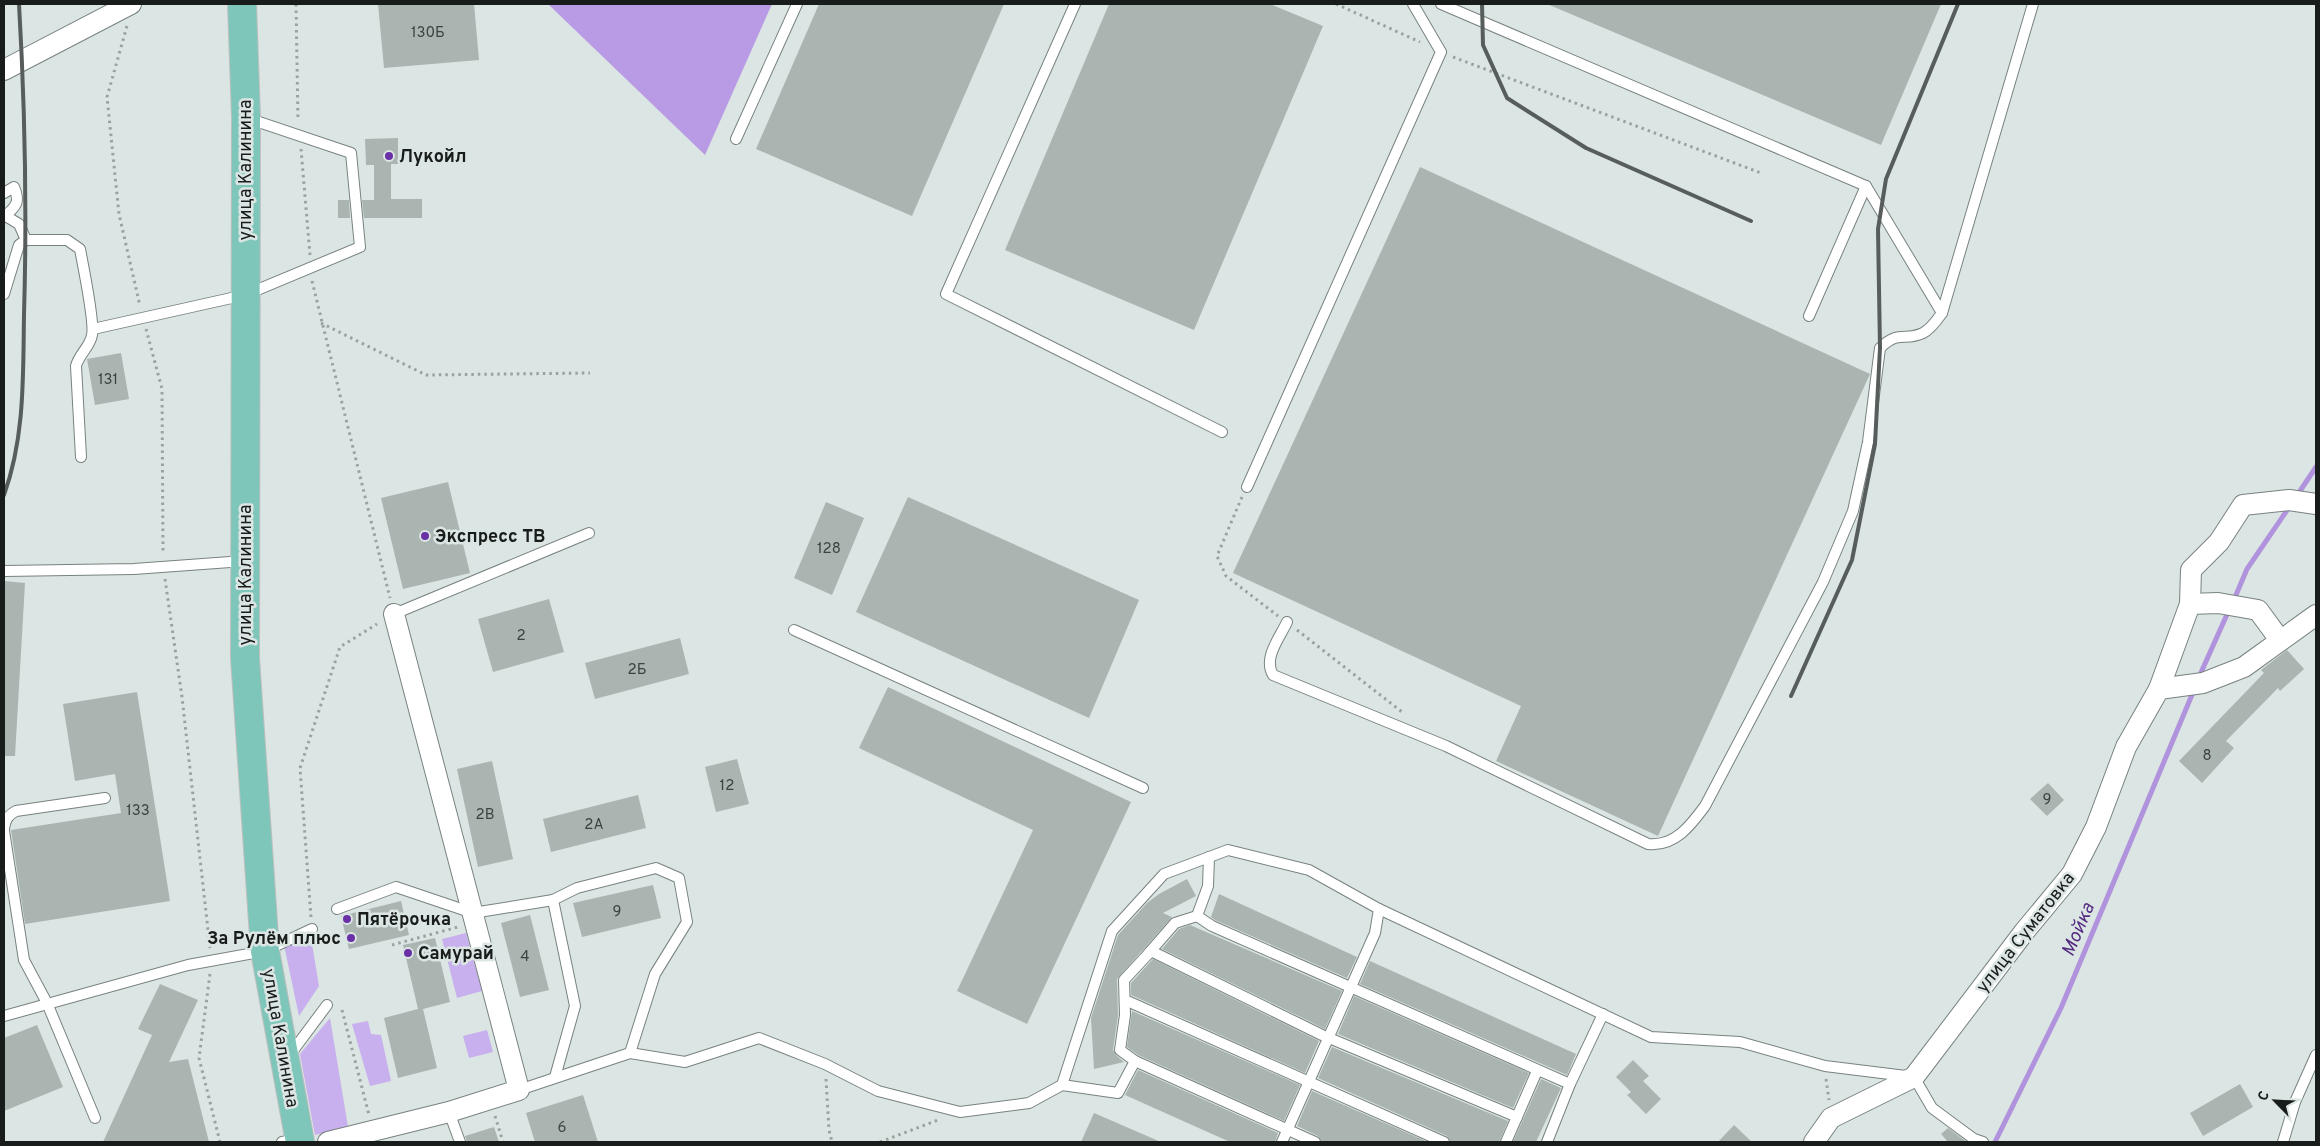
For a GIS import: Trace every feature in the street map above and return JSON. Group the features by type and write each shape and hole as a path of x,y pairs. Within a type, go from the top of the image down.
{"main road":[{"name":"улица Калинина","path":"242,4 246,118 244,296 245,658 265,951 286,1061 294,1141"}],"street":[{"path":"4,70 131,4"},
{"name":"улица Суматовка","path":"1814,1142 1831,1118 1914,1077 2024,932 2072,874 2096,827 2126,747 2159,689 2190,604 2191,570 2219,542 2243,505 2289,500 2316,504"},
{"path":"2190,604 2218,603 2258,610 2280,640"},
{"path":"328,1142 449,1112 519,1090 394,614"},
{"path":"2159,689 2203,683 2244,667 2316,616"}],"lane":[{"path":"736,139 797,4"},
{"path":"1075,4 946,294 1222,432"},
{"path":"1247,487 1441,52 1413,4"},
{"path":"1441,4 1866,186 1942,313"},
{"path":"1287,622 1269,658 1268,668 1273,675 1446,746 1648,844 1658,845 1670,842 1689,828 1705,806 1830,564 1853,511 1868,442 1880,348 1891,338 1923,333 1934,324 1942,313 2034,4"},
{"path":"93,329 244,296 360,247 351,153 246,118"},
{"path":"1809,316 1866,186"},
{"path":"4,193 14,187 18,200 16,206 5,215 23,230 26,240"},
{"path":"4,294 19,245 26,240 67,240 77,246 93,329 85,351 79,357 76,366 81,457"},
{"path":"394,614 589,533"},
{"path":"4,571 134,569 245,561"},
{"path":"794,630 1143,788"},
{"path":"95,1118 47,1003 24,960 4,830 5,821 10,814 16,811 105,798"},
{"path":"1062,1085 1112,931 1164,874 1228,850 1309,870 1379,909 1651,1037 1740,1042 1825,1066 1914,1077 1932,1108 1978,1141"},
{"path":"1197,916 1208,886 1209,857"},
{"path":"337,908 396,887 474,918 553,900 577,888 656,868 679,878 687,922 655,974 630,1053"},
{"path":"553,900 576,1006 556,1078"},
{"path":"1282,1142 1375,933 1379,909"},
{"path":"1197,916 1175,923 1124,980 1126,1015 1120,1050 1135,1061 1315,1142"},
{"path":"1197,916 1212,926 1570,1084"},
{"path":"4,1016 188,964 265,951 312,929"},
{"path":"1146,956 1151,951 1328,1037 1517,1116"},
{"path":"1125,1000 1444,1142"},
{"path":"286,1061 327,1005"},
{"path":"1547,1142 1570,1084 1603,1014"},
{"path":"519,1090 630,1053 685,1062 758,1038 825,1064 878,1091 960,1112 1029,1103 1062,1085 1118,1092 1135,1061"},
{"path":"2283,1142 2295,1102 2316,1055"},
{"path":"1506,1142 1537,1071"},
{"path":"449,1112 460,1142"}],"path":[{"path":"296,4 297,117 307,194 313,291 394,614 340,646 300,768 312,929"},
{"path":"1336,4 1441,52 1761,173"},
{"path":"321,322 426,376 590,373"},
{"path":"1247,487 1217,556 1226,576 1408,717"},
{"path":"392,945 474,918"},
{"path":"342,1010 373,1130"},
{"path":"825,1064 829,1130 832,1142"},
{"path":"1825,1066 1831,1118"},
{"path":"880,1142 960,1112"}],"shaded area":[{"path":"548,4 772,4 705,155"},
{"path":"466,933 482,991 457,998 442,939"},
{"path":"312,944 319,986 299,1016 284,945"},
{"path":"330,1018 348,1127 315,1135 300,1054"},
{"path":"368,1021 371,1034 381,1035 391,1081 370,1086 352,1024"},
{"path":"487,1030 493,1052 469,1058 463,1036"}],"building":[{"path":"378,4 474,4 479,60 384,68"},
{"path":"819,4 1004,4 912,216 756,149"},
{"path":"1109,4 1270,4 1323,26 1194,330 1005,250"},
{"path":"1547,4 1941,4 1881,145"},
{"path":"398,138 398,164 391,164 391,199 422,199 422,218 364,218 362,200 374,200 374,165 366,165 365,139"},
{"path":"1420,167 1870,374 1658,836 1496,761 1521,706 1233,573"},
{"path":"338,200 349,200 350,218 338,218"},
{"path":"121,353 129,399 95,405 87,359"},
{"name":"Экспресс ТВ","path":"448,482 470,573 403,589 381,498"},
{"path":"908,497 1139,600 1089,718 856,612"},
{"path":"826,502 864,518 832,595 794,578"},
{"path":"4,581 25,583 15,756 4,756"},
{"path":"549,599 564,652 493,672 478,619"},
{"path":"680,638 689,674 595,699 585,663"},
{"path":"2287,650 2304,669 2280,691 2278,688 2226,741 2234,748 2202,783 2179,761 2264,673 2261,670"},
{"path":"888,687 1131,802 1027,1024 957,991 1033,830 859,748"},
{"path":"137,692 170,901 25,924 11,830 121,813 115,774 75,781 63,704"},
{"path":"737,759 749,804 716,812 705,767"},
{"path":"492,761 513,859 478,867 457,769"},
{"path":"2048,783 2064,800 2047,816 2030,799"},
{"path":"638,795 646,828 551,852 543,819"},
{"path":"1187,879 1196,896 1163,913 1172,917 1117,979 1118,1015 1113,1050 1124,1062 1094,1069 1091,1018 1118,935 1147,903 1159,894"},
{"path":"653,885 661,918 582,937 573,903"},
{"path":"1219,894 1357,957 1347,978 1215,920 1211,917"},
{"path":"401,901 409,935 349,949 341,916"},
{"path":"530,915 549,990 520,997 501,923"},
{"path":"1190,925 1342,991 1325,1029 1162,949 1179,929"},
{"path":"435,938 450,1002 423,1009 437,1068 398,1078 384,1018 418,1009 403,945"},
{"path":"1153,959 1319,1041 1305,1073 1131,995 1131,983"},
{"path":"1370,961 1576,1054 1567,1075 1360,984"},
{"path":"160,984 198,1000 169,1062 188,1059 209,1142 103,1142 152,1035 138,1029"},
{"path":"1354,996 1529,1073 1513,1108 1338,1034"},
{"path":"1132,1011 1300,1085 1284,1121 1138,1055 1127,1047"},
{"path":"37,1025 63,1087 4,1111 4,1038"},
{"path":"1332,1047 1508,1121 1499,1142 1451,1142 1447,1136 1318,1078"},
{"path":"1633,1060 1649,1076 1643,1081 1661,1099 1646,1114 1627,1095 1631,1092 1616,1077"},
{"path":"1138,1070 1278,1133 1275,1142 1230,1142 1125,1095"},
{"path":"1541,1079 1561,1088 1536,1142 1513,1142"},
{"path":"2240,1084 2253,1107 2203,1136 2190,1113"},
{"path":"1312,1091 1428,1142 1322,1142 1318,1136 1297,1126"},
{"path":"583,1095 598,1142 535,1142 526,1113"},
{"path":"1094,1113 1161,1142 1081,1142"},
{"path":"1734,1125 1752,1142 1718,1142"},
{"path":"494,1127 499,1142 467,1142 465,1136"},
{"path":"1948,1128 1967,1142 1948,1142 1941,1134"}],"waterway":[{"path":"2296,497 2316,467"},
{"path":"2233,602 2247,569 2290,506"},
{"path":"2199,677 2229,610"},
{"name":"Мойка","path":"1995,1142 2061,1008 2194,690"}],"railway":[{"path":"4,495 16,451 23,383 25,198 23,81 19,4"},
{"path":"1482,4 1483,45 1507,98 1586,148 1751,221"},
{"path":"1791,696 1852,560 1875,444 1880,348 1878,229 1886,179 1958,4"}],"place":[{"name":"Лукойл","path":"389,156"},
{"name":"Экспресс ТВ","path":"425,536"},
{"name":"Пятёрочка","path":"347,919"},
{"name":"За Рулём плюс","path":"351,938"},
{"name":"Самурай","path":"408,953"}]}
